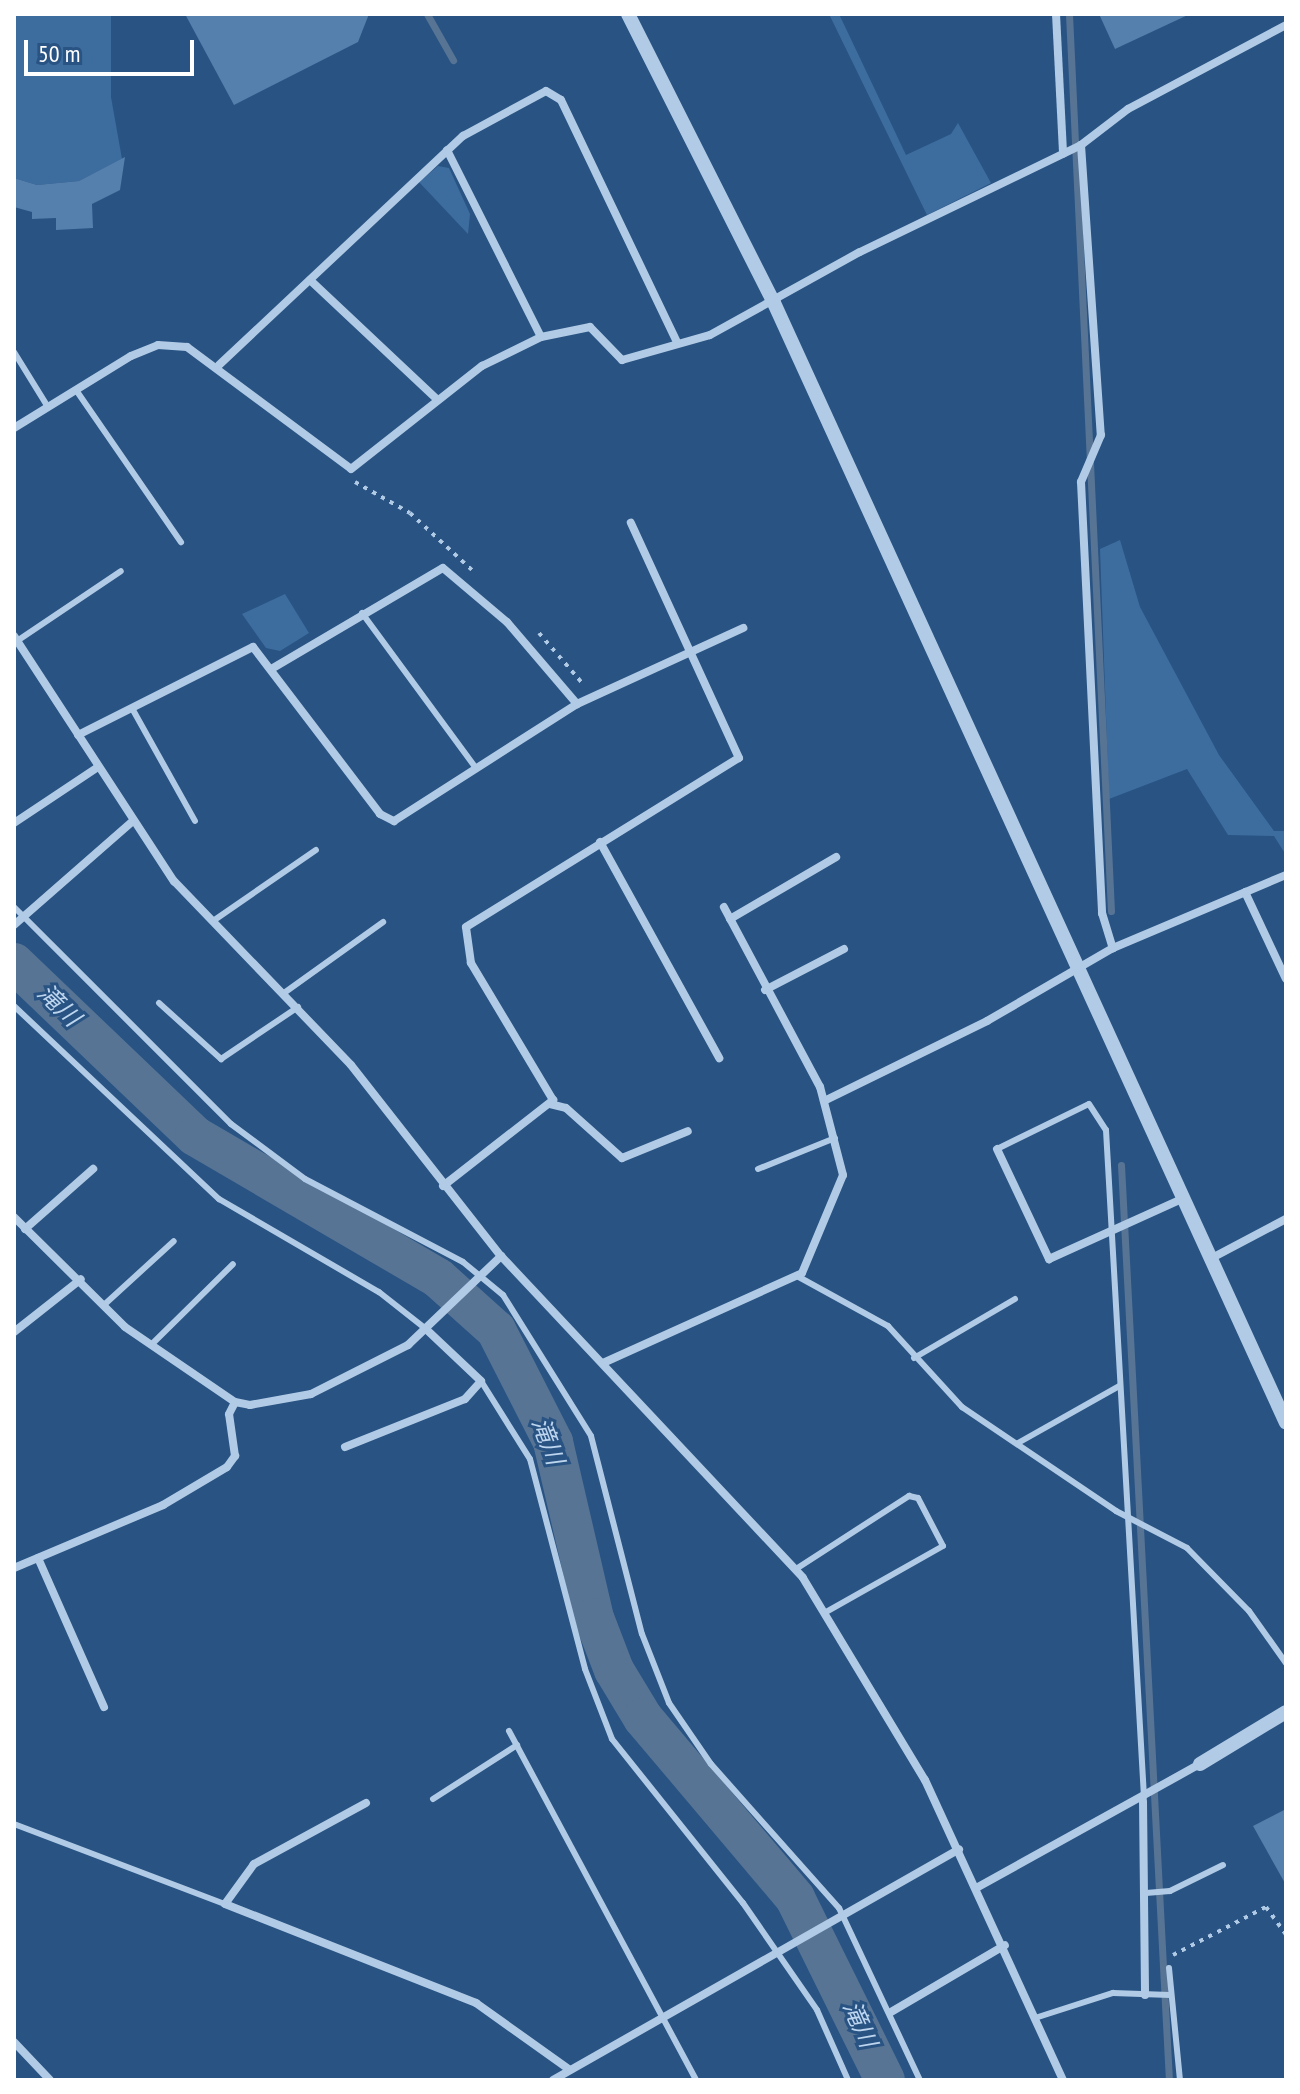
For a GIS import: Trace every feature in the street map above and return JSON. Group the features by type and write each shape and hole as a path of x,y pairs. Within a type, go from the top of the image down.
{"street":[{"path":"628,14 774,303 1074,969 1286,1423"},
{"path":"1056,14 1065,153"},
{"path":"14,428 158,345 198,350 343,468 482,366 541,337 590,327 622,360 710,335 774,303 860,252 1080,146 1128,109 1286,25"},
{"path":"219,365 447,150 527,99 558,95 677,342"},
{"path":"1080,146 1101,435 1081,482 1102,913 1113,948"},
{"path":"447,150 541,337"},
{"path":"310,280 438,400"},
{"path":"550,1104 550,1088 495,1011 463,932 600,842 738,762 631,523"},
{"path":"273,668 362,613 451,570 548,664 577,704"},
{"path":"78,735 133,710 248,647 273,668 388,820 577,704 688,647 743,628"},
{"path":"16,638 133,821 213,921 298,1007 501,1256 796,1569 826,1612 959,1849 1005,1945 1063,2080"},
{"path":"14,657 24,651"},
{"path":"14,823 98,767"},
{"path":"19,920 133,821"},
{"path":"600,842 719,1058"},
{"path":"730,919 836,857"},
{"path":"824,1101 987,1021 1113,948 1286,875"},
{"path":"1245,892 1286,979"},
{"path":"603,1363 797,1276 812,1262 818,1223 843,1175 824,1101 724,907"},
{"path":"765,990 844,949"},
{"path":"550,1104 566,1108 622,1158 688,1131"},
{"path":"443,1186 550,1104"},
{"path":"997,1149 1044,1257 1182,1199"},
{"path":"25,1229 93,1169"},
{"path":"14,1217 151,1345 235,1402 263,1406 311,1394 429,1326 501,1256"},
{"path":"1210,1259 1286,1219"},
{"path":"14,1332 81,1279"},
{"path":"345,1447 465,1399 481,1381 429,1326"},
{"path":"14,1568 163,1505 227,1467 235,1456 229,1414 235,1402"},
{"path":"38,1558 104,1707"},
{"path":"978,1887 1143,1801 1286,1712"},
{"path":"1143,1801 1154,1893 1145,1995"},
{"path":"366,1803 254,1864 225,1904 476,2003 570,2070"},
{"path":"553,2080 959,1849"},
{"path":"891,2012 1005,1945"},
{"path":"14,2042 50,2080"}],"lane":[{"path":"14,352 48,407"},
{"path":"76,390 181,542"},
{"path":"16,638 121,571"},
{"path":"362,613 475,767"},
{"path":"133,710 195,821"},
{"path":"213,921 316,850"},
{"path":"14,907 19,920 231,1124 305,1179 478,1278 551,1362 591,1436 642,1634 682,1725 840,1917 891,2012 920,2080"},
{"path":"284,993 383,922"},
{"path":"159,1003 221,1059 298,1007"},
{"path":"14,1006 219,1199 379,1292 429,1326"},
{"path":"997,1149 1094,1104 1108,1140 1143,1801"},
{"path":"758,1169 835,1138"},
{"path":"105,1304 174,1241"},
{"path":"151,1345 233,1264"},
{"path":"797,1276 888,1326 962,1407 1126,1516 1197,1556 1286,1663"},
{"path":"914,1358 1015,1299"},
{"path":"481,1381 530,1459 582,1657 612,1739 780,1952 817,2010 848,2080"},
{"path":"1018,1443 1119,1386"},
{"path":"796,1569 909,1496 918,1498 943,1546 826,1612"},
{"path":"509,1731 633,1952 661,2017 696,2080"},
{"path":"433,1799 517,1745"},
{"path":"14,1824 225,1904"},
{"path":"1154,1893 1223,1865"},
{"path":"1169,1968 1164,1996 1180,2080"},
{"path":"1035,2018 1113,1993 1164,1996"}],"path":[{"path":"1169,1968 1174,1954 1266,1907 1286,1935"}],"shaded area":[{"path":"14,14 111,14 111,97 122,159 79,181 37,185 14,178"},
{"path":"829,14 839,14 906,155 951,134 958,123 991,183 927,215"},
{"path":"438,166 449,168 470,214 468,234 419,182"},
{"path":"1120,540 1140,607 1219,755 1274,831 1286,831 1286,855 1274,836 1228,835 1187,769 1109,799 1100,549"},
{"path":"285,594 309,633 280,651 266,648 242,614"}],"building":[{"path":"185,14 369,14 358,42 234,105"},
{"path":"1099,14 1190,14 1115,49"},
{"path":"125,157 120,190 92,204 93,228 56,230 56,218 32,219 32,212 14,207 14,178 37,185 79,181"},
{"path":"1286,1809 1286,1885 1253,1826"}],"waterway":[{"path":"427,14 453,60"},
{"path":"1069,14 1111,911"},
{"name":"滝川","path":"14,963 195,1136 438,1278 496,1330 553,1442 594,1618 614,1670 643,1718 795,1898 885,2080"},
{"path":"1121,1165 1169,2080"}]}
